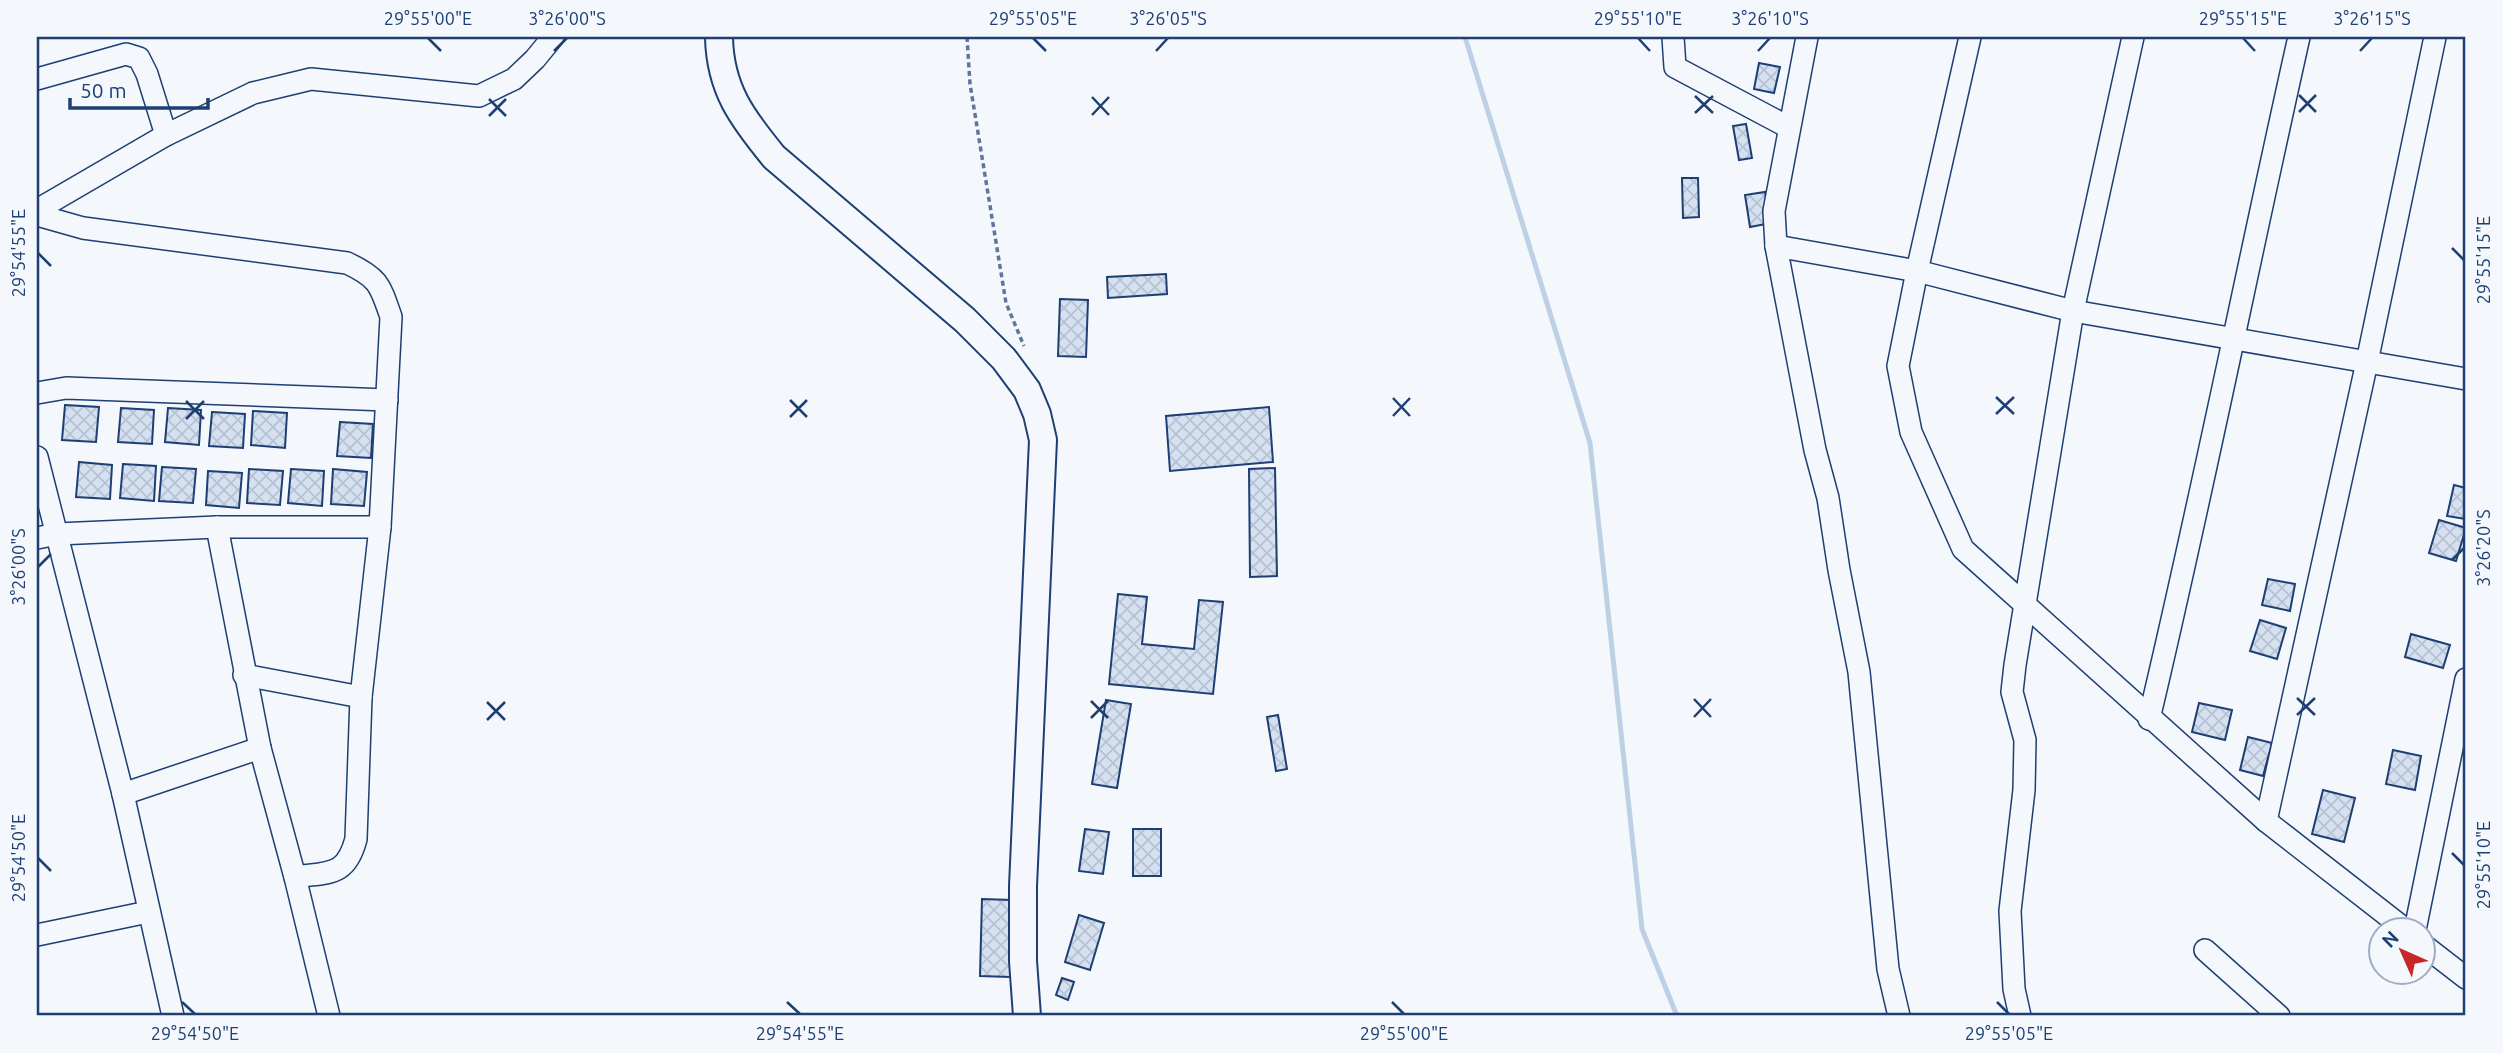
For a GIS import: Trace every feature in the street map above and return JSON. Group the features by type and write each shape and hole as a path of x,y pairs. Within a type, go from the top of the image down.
{"main road":[{"path":"719,37 719,56 729,95 756,135 774,156 975,330 1004,359 1027,390 1037,414 1043,440 1023,886 1023,961 1027,1016"}],"street":[{"path":"37,212 166,135 253,93 311,79 479,96 514,79 553,37"},
{"path":"1673,37 1675,67 1788,127"},
{"path":"1807,37 1774,211 1776,246 1815,450 1828,498 1858,672 1888,969 1899,1016"},
{"path":"1970,37 1898,366 1910,432 1963,549 2149,719 2266,821 2388,916"},
{"path":"2020,1016 2014,989 2010,911 2024,790 2025,740 2012,692 2073,311 2133,37"},
{"path":"2149,719 2192,537 2232,340 2299,37"},
{"path":"2266,821 2435,37"},
{"path":"37,79 126,54 139,58 147,74 166,135"},
{"path":"37,212 83,228 347,263 369,273 382,288 391,317 380,527 361,697 356,839 351,857 336,872 295,877"},
{"path":"1776,246 1917,271 2073,311 2466,379"},
{"path":"37,393 66,388 387,400"},
{"path":"37,457 47,536 123,794 173,1016"},
{"path":"47,536 217,527 380,527"},
{"path":"217,527 260,748 329,1016"},
{"path":"244,675 361,697"},
{"path":"2418,916 2466,679"},
{"path":"123,794 260,748"},
{"path":"37,935 148,912"},
{"path":"2205,950 2279,1016"},
{"path":"2436,954 2466,978"}],"path":[{"path":"967,37 970,84 1006,303 1025,349"}],"building":[{"path":"1759,63 1780,67 1774,93 1754,89"},
{"path":"1746,124 1752,158 1739,160 1733,126"},
{"path":"1682,178 1698,178 1699,217 1683,218"},
{"path":"1765,192 1771,223 1750,227 1745,195"},
{"path":"1166,274 1167,294 1108,298 1107,277"},
{"path":"1060,299 1088,300 1086,357 1058,356"},
{"path":"65,405 99,407 96,442 62,440"},
{"path":"1269,407 1273,462 1170,471 1166,416"},
{"path":"121,408 154,410 152,444 118,442"},
{"path":"168,408 201,410 199,445 165,442"},
{"path":"253,411 287,413 285,448 251,445"},
{"path":"212,412 245,414 243,448 209,446"},
{"path":"340,422 373,424 371,458 337,456"},
{"path":"79,462 112,465 110,499 76,497"},
{"path":"123,464 156,466 154,501 120,498"},
{"path":"162,467 196,469 193,503 159,501"},
{"path":"1275,468 1277,576 1250,577 1249,469"},
{"path":"249,469 283,471 280,505 247,503"},
{"path":"291,469 324,471 322,506 288,503"},
{"path":"333,469 367,472 364,506 331,504"},
{"path":"208,471 242,473 239,508 206,505"},
{"path":"2454,485 2466,488 2466,519 2447,516"},
{"path":"2439,520 2466,528 2456,561 2429,553"},
{"path":"2268,579 2295,584 2290,611 2262,605"},
{"path":"1118,594 1147,597 1142,644 1194,649 1199,600 1223,602 1213,694 1109,684"},
{"path":"2260,620 2286,628 2277,659 2250,651"},
{"path":"2411,634 2450,645 2443,668 2405,657"},
{"path":"1106,700 1131,704 1117,788 1092,784"},
{"path":"2199,703 2232,710 2225,740 2192,732"},
{"path":"1278,715 1287,769 1276,771 1267,717"},
{"path":"2248,737 2272,743 2263,776 2240,770"},
{"path":"2393,750 2421,756 2415,790 2386,784"},
{"path":"2323,790 2355,798 2344,842 2312,834"},
{"path":"1085,829 1109,832 1103,874 1079,871"},
{"path":"1133,829 1161,829 1161,876 1133,876"},
{"path":"982,899 1012,900 1010,977 980,976"},
{"path":"1079,915 1104,923 1090,970 1065,962"},
{"path":"1062,978 1074,982 1068,1000 1056,995"}],"waterway":[{"path":"1465,37 1590,443 1642,929 1677,1016"}]}
